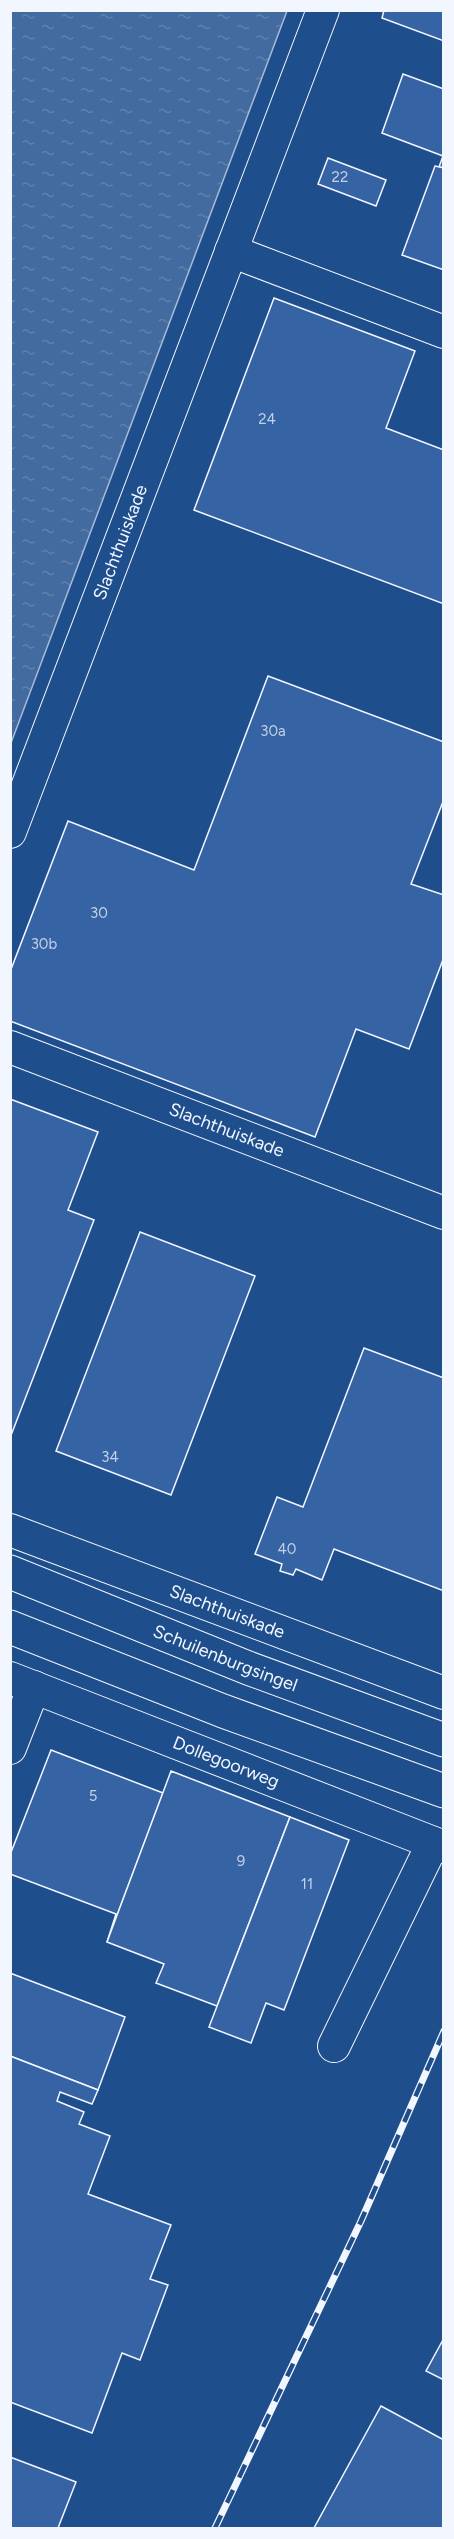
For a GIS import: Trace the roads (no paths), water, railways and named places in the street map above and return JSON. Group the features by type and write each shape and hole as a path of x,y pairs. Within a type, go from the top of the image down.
{"main road":[{"name":"Schuilenburgsingel","path":"10,1572 248,1668 444,1740"},
{"path":"10,1627 223,1711 444,1791"}],"street":[{"name":"Slachthuiskade","path":"10,832 323,10"},
{"path":"231,250 444,332"},
{"name":"Slachthuiskade","path":"10,1047 444,1213"},
{"name":"Slachthuiskade","path":"10,1530 444,1693"},
{"path":"10,1748 22,1683"},
{"name":"Dollegoorweg","path":"22,1683 438,1845"},
{"path":"334,2046 438,1845"}],"water":[{"path":"10,11 287,11 11,743"}],"railway":[{"path":"215,2528 361,2221 444,2031"}]}
